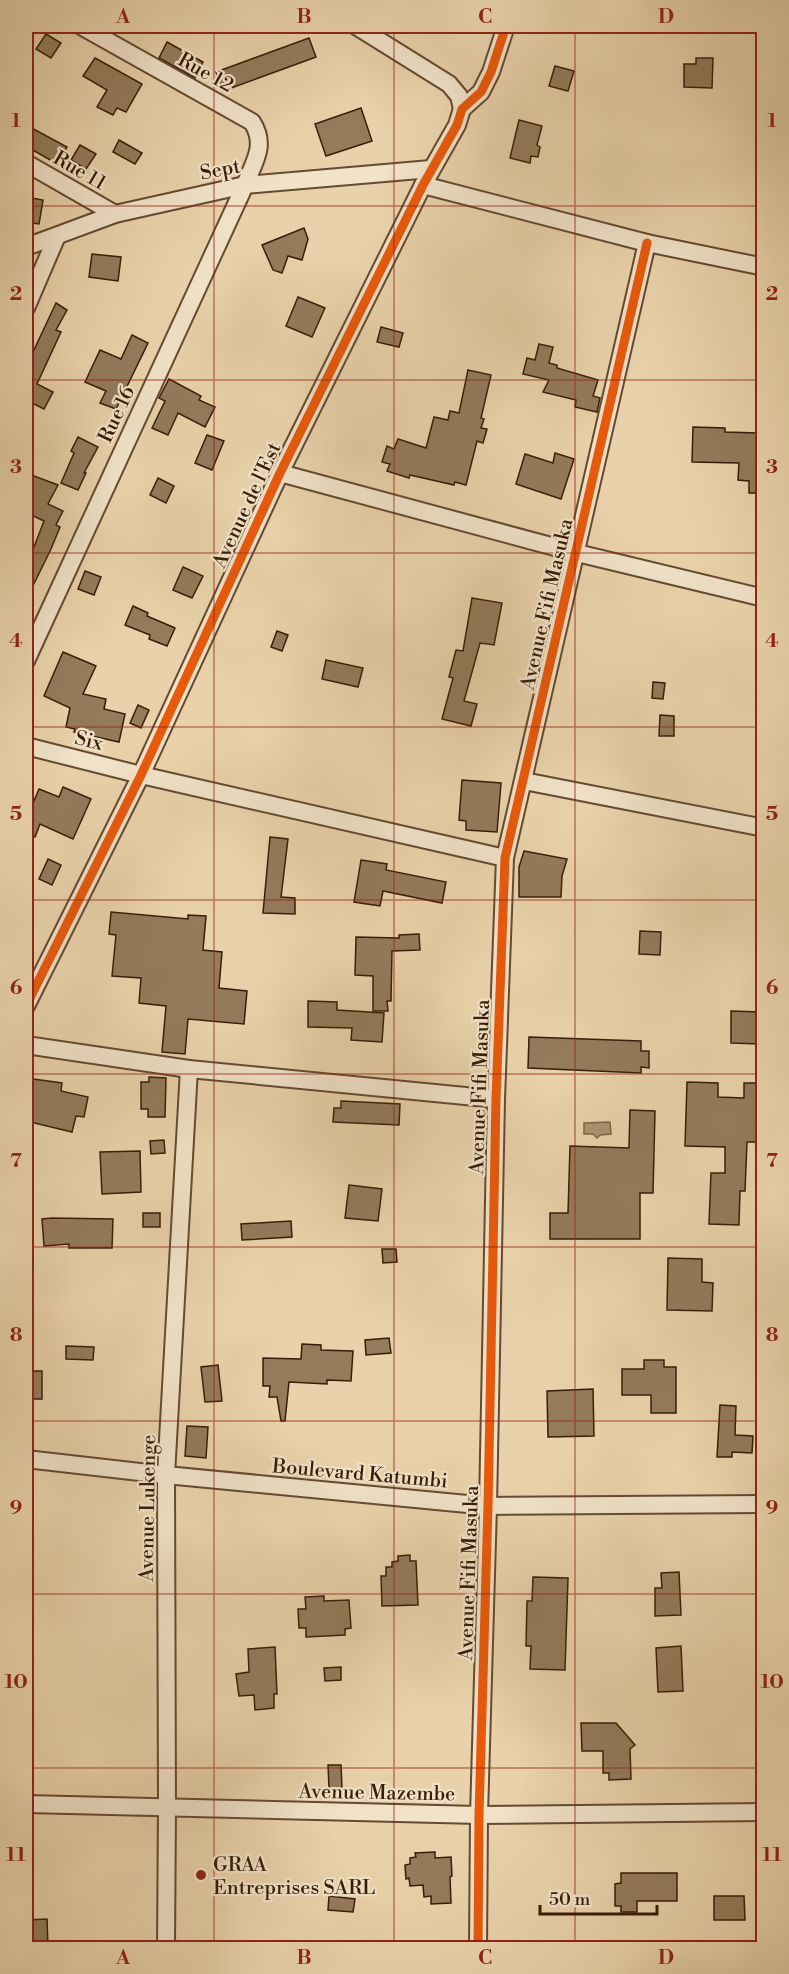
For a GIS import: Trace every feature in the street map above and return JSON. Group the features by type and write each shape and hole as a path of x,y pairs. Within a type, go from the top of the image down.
{"street":[{"name":"Rue 12","path":"81,26 252,122 260,140 259,150 245,185"},
{"path":"356,26 449,84 459,96 462,109"},
{"name":"Avenue de l'Est","path":"26,1006 141,775 280,473 423,185 457,125 462,109 481,92 491,72 506,26"},
{"name":"Rue 11","path":"26,163 115,214"},
{"name":"Sept","path":"26,247 115,214 245,185 431,169"},
{"name":"Rue 16","path":"26,661 245,185"},
{"path":"423,185 647,243 764,267"},
{"path":"26,308 57,236"},
{"name":"Avenue Fifi Masuka","path":"478,1948 495,1099 505,858 647,243"},
{"path":"280,473 577,553 764,598"},
{"name":"Six","path":"26,746 141,775 505,858"},
{"path":"524,781 764,828"},
{"path":"26,1044 189,1069 495,1099"},
{"name":"Avenue Lukenge","path":"166,1948 166,1475 189,1069"},
{"name":"Boulevard Katumbi","path":"26,1459 488,1506 764,1504"},
{"name":"Avenue Mazembe","path":"26,1804 479,1815 764,1812"}],"shaded area":[{"path":"610,1122 611,1134 600,1135 597,1138 593,1134 584,1134 584,1123"}],"building":[{"path":"46,34 61,43 51,58 36,49"},
{"path":"309,38 316,57 223,91 216,72"},
{"path":"167,42 203,62 195,78 159,58"},
{"path":"95,58 142,84 126,112 117,108 113,115 97,107 107,90 83,76"},
{"path":"696,58 713,58 712,88 684,87 684,64 696,64"},
{"path":"555,66 574,71 568,91 549,86"},
{"path":"361,108 372,141 326,156 315,124"},
{"path":"519,120 542,126 537,145 540,147 538,157 531,156 530,163 510,158"},
{"path":"26,125 67,147 57,164 26,146"},
{"path":"119,140 142,153 135,164 113,152"},
{"path":"80,145 96,154 86,169 71,160"},
{"path":"26,197 43,200 39,224 26,222"},
{"path":"304,228 308,239 302,260 288,256 282,273 273,270 262,245"},
{"path":"92,254 121,257 118,281 89,277"},
{"path":"298,297 325,308 312,337 286,326"},
{"path":"56,303 67,310 56,330 61,332 37,384 53,392 44,409 28,401 26,407 26,367"},
{"path":"381,327 403,333 399,347 377,342"},
{"path":"132,335 148,343 116,409 100,403 106,391 85,382 100,350 121,359"},
{"path":"539,344 553,347 549,363 557,365 557,368 598,380 593,396 600,398 597,412 575,407 576,400 543,392 549,380 523,374 527,358 535,360"},
{"path":"468,370 491,375 481,418 484,419 481,428 487,429 483,443 477,441 466,485 455,482 454,485 410,475 409,478 387,471 390,464 382,462 387,446 394,449 398,439 426,448 434,417 448,420 450,411 459,413"},
{"path":"169,379 201,396 199,400 215,407 205,427 178,413 168,435 152,428 165,401 159,398"},
{"path":"693,427 725,428 725,432 759,433 759,452 764,452 764,493 749,493 749,481 738,480 739,463 692,462"},
{"path":"207,435 224,441 212,470 195,463"},
{"path":"78,437 98,447 78,490 61,483"},
{"path":"555,453 574,459 561,499 516,484 525,454 553,463"},
{"path":"26,473 58,485 48,504 63,511 56,525 60,527 51,549 26,600 26,558 31,546 34,547 44,521 27,513 32,506 26,503"},
{"path":"158,478 174,486 166,503 150,495"},
{"path":"183,567 203,576 192,598 173,590"},
{"path":"85,571 101,577 94,595 78,589"},
{"path":"472,598 502,603 494,645 480,643 464,701 477,704 471,726 442,719 453,678 449,677 456,650 463,651"},
{"path":"133,606 148,613 147,616 175,628 167,646 149,639 150,635 125,625"},
{"path":"277,631 288,635 282,651 271,647"},
{"path":"63,652 96,666 83,694 106,699 104,709 125,714 119,742 74,732 75,729 66,727 70,708 44,696"},
{"path":"326,660 363,668 358,687 322,679"},
{"path":"653,682 665,683 663,699 652,698"},
{"path":"138,705 149,710 141,728 130,723"},
{"path":"660,715 674,716 674,736 659,736"},
{"path":"462,780 501,783 497,832 466,830 466,821 459,820"},
{"path":"63,787 91,799 73,839 40,824 35,837 26,833 26,820 39,789 59,797"},
{"path":"270,837 288,839 281,897 295,898 295,914 263,913"},
{"path":"524,851 567,859 562,876 561,897 519,897 519,867"},
{"path":"48,859 61,865 52,885 39,879"},
{"path":"361,860 387,864 386,870 446,882 442,903 383,891 380,906 354,902"},
{"path":"111,912 188,919 188,915 206,916 203,950 222,952 219,988 247,991 244,1024 188,1019 185,1054 162,1052 166,1006 139,1003 141,978 112,976 116,935 109,934"},
{"path":"640,931 661,932 660,955 639,954"},
{"path":"419,934 420,950 392,951 391,1001 387,1001 388,1011 373,1011 373,976 355,975 356,937 399,938 399,935"},
{"path":"308,1001 337,1002 337,1010 384,1013 382,1042 351,1040 352,1028 308,1027"},
{"path":"731,1011 761,1012 761,1044 731,1043"},
{"path":"529,1037 641,1041 641,1051 649,1051 649,1068 641,1067 641,1073 528,1068"},
{"path":"149,1077 166,1078 165,1117 148,1117 148,1109 141,1109 141,1082 149,1082"},
{"path":"33,1079 62,1083 61,1091 88,1097 84,1117 76,1116 72,1132 26,1121"},
{"path":"687,1082 718,1083 718,1097 744,1098 744,1083 764,1083 764,1142 747,1142 745,1191 740,1191 739,1225 709,1224 711,1173 725,1173 725,1147 685,1146"},
{"path":"341,1101 400,1104 399,1125 333,1122 334,1108 341,1108"},
{"path":"630,1110 655,1111 653,1193 640,1193 640,1239 550,1239 550,1213 568,1213 570,1146 629,1148"},
{"path":"164,1140 165,1153 151,1154 150,1141"},
{"path":"140,1151 141,1192 102,1194 100,1152"},
{"path":"349,1185 382,1189 378,1221 345,1218"},
{"path":"143,1213 160,1213 160,1227 143,1227"},
{"path":"42,1219 113,1219 112,1248 69,1248 69,1244 44,1246"},
{"path":"291,1221 292,1237 242,1240 241,1224"},
{"path":"382,1249 396,1249 397,1262 383,1263"},
{"path":"668,1258 702,1259 702,1282 713,1283 712,1311 667,1310"},
{"path":"389,1338 391,1353 366,1355 365,1340"},
{"path":"302,1344 321,1345 321,1350 353,1351 351,1381 327,1380 327,1384 289,1382 285,1421 281,1421 277,1397 269,1397 270,1386 263,1386 263,1358 301,1359"},
{"path":"66,1346 94,1347 93,1360 66,1359"},
{"path":"644,1360 664,1360 664,1367 676,1367 676,1413 651,1413 651,1395 622,1395 622,1369 644,1369"},
{"path":"218,1365 222,1401 205,1402 201,1367"},
{"path":"26,1371 42,1371 42,1399 26,1399"},
{"path":"593,1389 594,1436 548,1437 547,1391"},
{"path":"720,1405 736,1406 735,1435 753,1436 752,1453 732,1452 732,1457 717,1457"},
{"path":"187,1426 208,1427 206,1458 185,1456"},
{"path":"410,1555 410,1561 416,1561 418,1605 382,1606 381,1576 386,1576 386,1567 392,1567 392,1562 398,1561 398,1556"},
{"path":"679,1572 681,1615 655,1616 655,1588 662,1588 661,1573"},
{"path":"533,1577 568,1578 565,1670 530,1669 531,1646 526,1646 527,1601 532,1601"},
{"path":"324,1596 324,1601 349,1600 351,1628 345,1629 345,1635 306,1637 306,1628 299,1628 298,1609 306,1609 305,1597"},
{"path":"681,1646 683,1691 658,1692 656,1648"},
{"path":"275,1647 277,1694 274,1694 274,1708 255,1710 254,1695 239,1696 236,1674 249,1672 248,1649"},
{"path":"341,1667 341,1680 325,1681 324,1668"},
{"path":"581,1723 616,1723 635,1745 630,1749 631,1779 609,1780 609,1773 603,1773 603,1751 582,1751"},
{"path":"328,1765 341,1765 342,1788 329,1788"},
{"path":"435,1852 435,1858 451,1857 451,1903 431,1904 431,1896 424,1897 423,1885 410,1886 409,1878 406,1879 405,1865 410,1864 410,1858 416,1857 415,1853"},
{"path":"621,1873 677,1873 677,1901 637,1901 637,1912 621,1912 621,1906 615,1906 615,1884 621,1883"},
{"path":"329,1896 355,1899 353,1912 328,1910"},
{"path":"714,1896 744,1896 745,1920 714,1920"},
{"path":"47,1919 48,1947 26,1948 26,1920"}],"cycle path":[{"path":"26,1006 141,775 280,473 423,185 457,125 462,109 481,92 491,72 506,26"},
{"path":"478,1948 479,1815 496,1099 505,858 647,243"}],"place":[{"name":"GRAA Entreprises SARL","path":"201,1875"}]}
